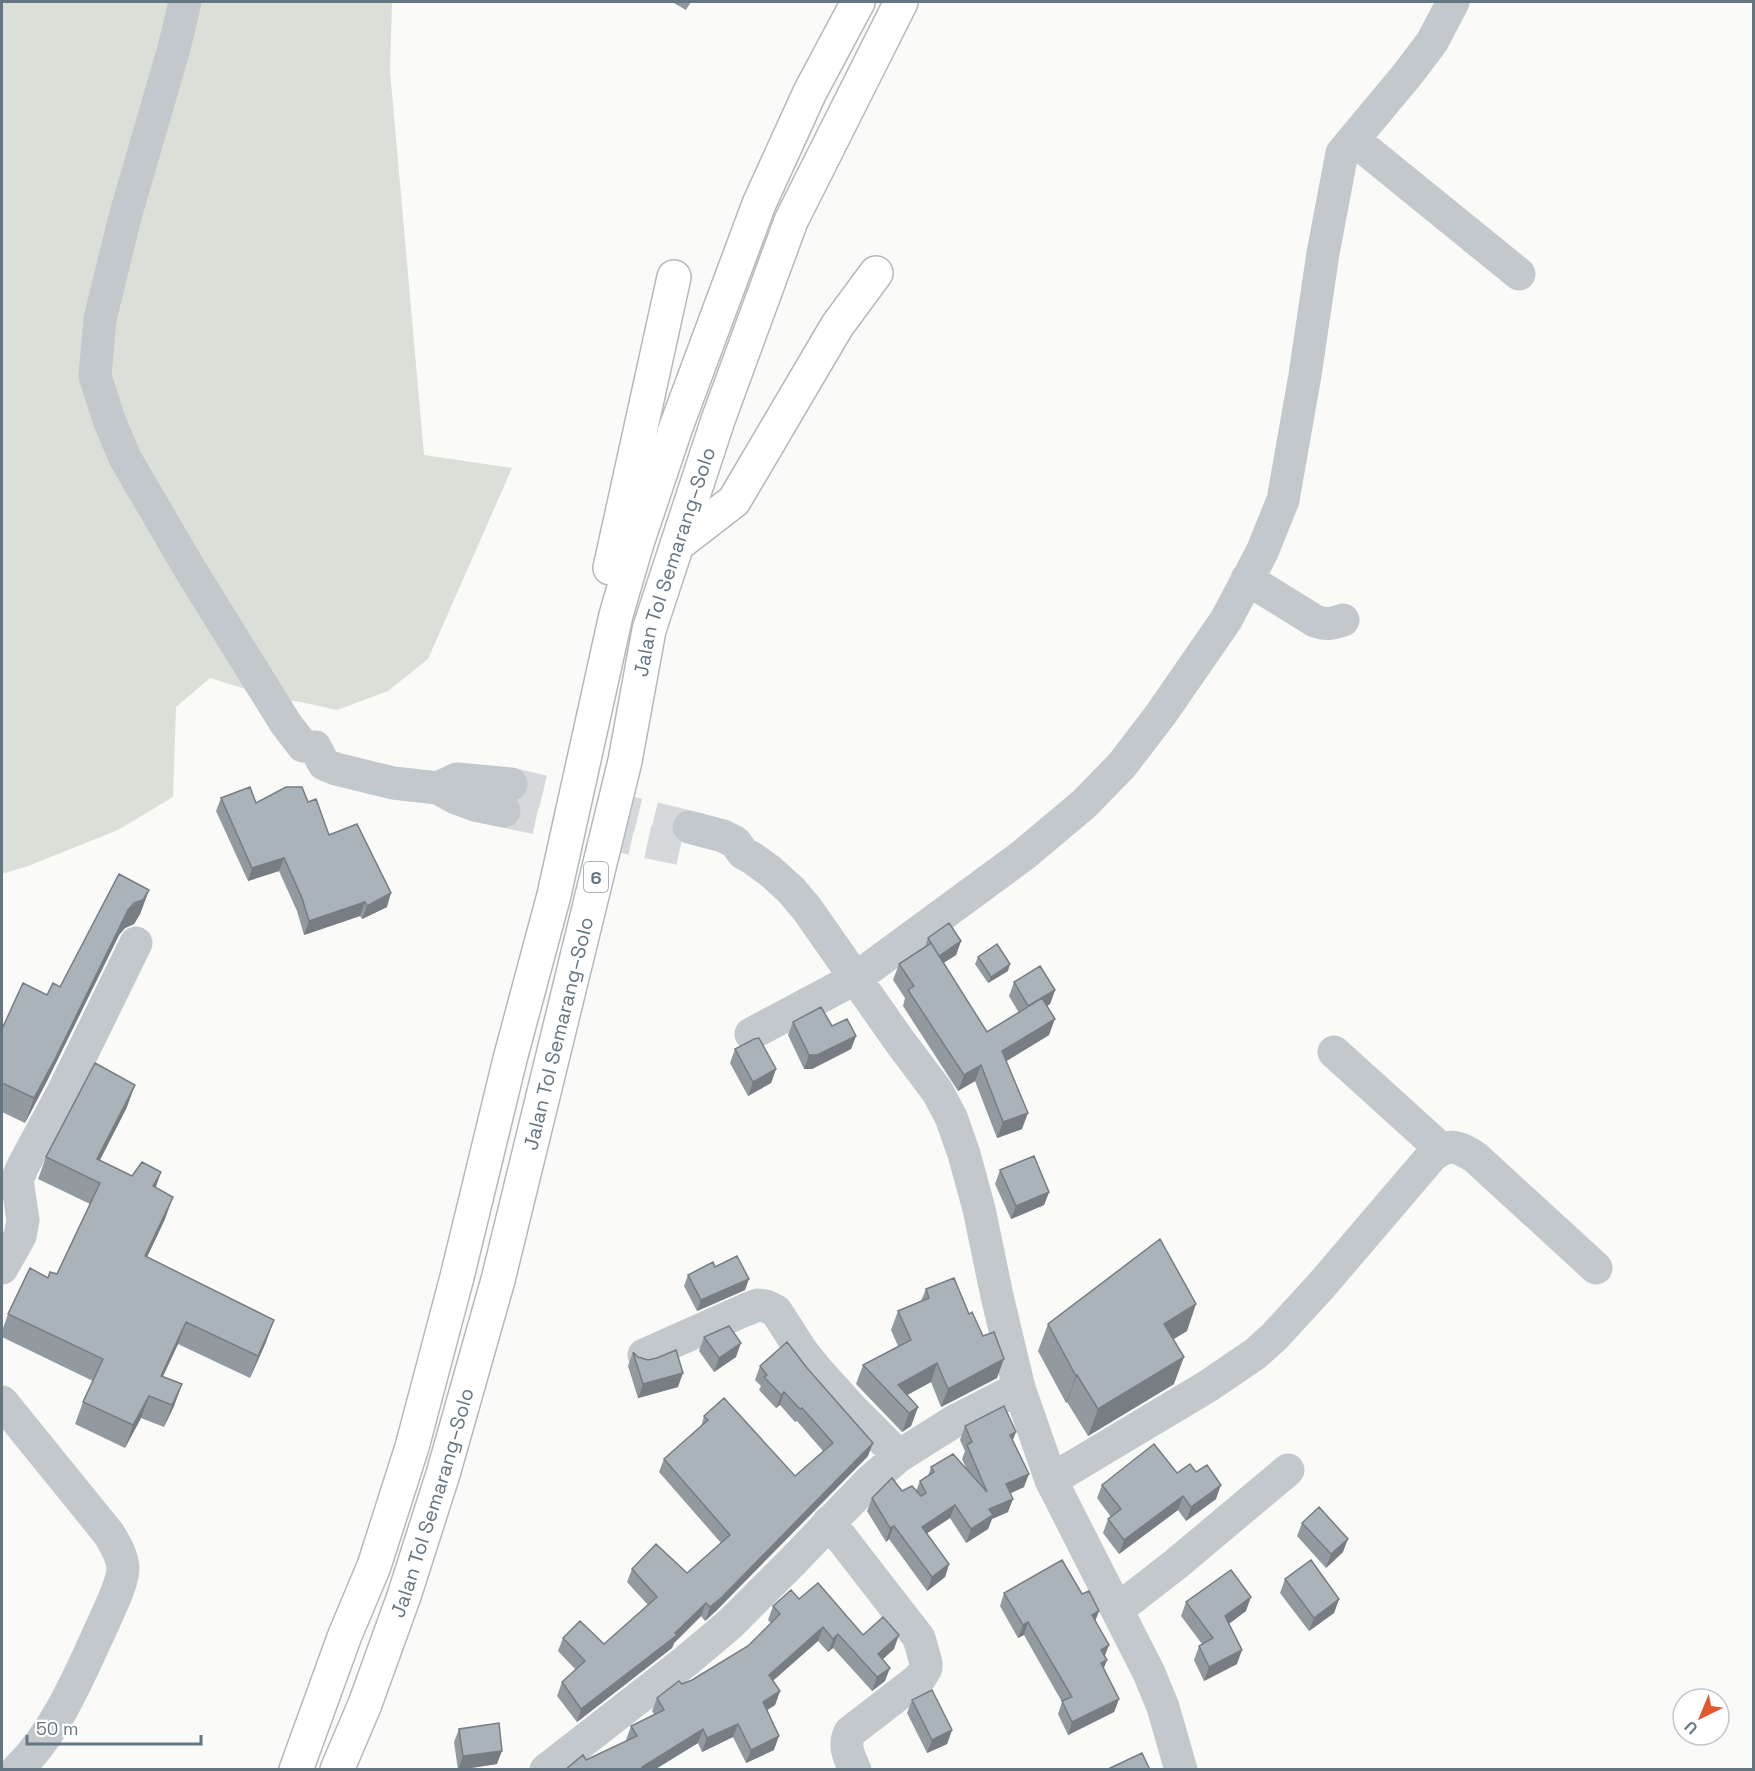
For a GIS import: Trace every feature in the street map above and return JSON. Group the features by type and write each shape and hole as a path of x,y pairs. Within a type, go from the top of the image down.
{"highway":[{"name":"Jalan Tol Semarang–Solo","path":"296,1770 345,1635 374,1566 412,1447 554,895 616,615 638,543 676,427 759,204 810,92 858,2"},
{"name":"Jalan Tol Semarang–Solo","path":"337,1770 365,1704 404,1596 443,1474 495,1291 625,761 650,630 677,545 718,420 791,221 901,2"},
{"path":"677,545 734,501 837,326 876,273"},
{"path":"594,712 599,620 674,277"}],"street":[{"path":"184,2 174,48 125,217 100,319 95,376 124,458 286,724 303,746 315,747 324,764 336,769 393,783 438,788 475,805 508,797"},
{"path":"751,1034 856,978 1022,856 1084,804 1122,765 1161,714 1226,620 1262,552 1283,500 1323,253 1342,153 1432,42 1453,2"},
{"path":"1354,140 1519,274"},
{"path":"1247,579 1315,621 1333,624 1343,620"},
{"path":"687,838 731,858 743,853 770,871 791,890 937,1091 951,1117 979,1209 1019,1388 1051,1480 1149,1673 1163,1707 1182,1770"},
{"path":"2,1268 20,1236 23,1220 18,1180 23,1166 64,1090 136,943"},
{"path":"1334,1052 1440,1149"},
{"path":"1051,1480 1208,1386 1255,1354 1320,1287 1440,1149 1450,1147 1464,1150 1475,1157 1596,1268"},
{"path":"644,1355 745,1310 758,1305 769,1306 779,1315 816,1369 899,1456"},
{"path":"546,1770 686,1661 729,1624 871,1480 899,1456 953,1422 1019,1388"},
{"path":"2,1402 109,1534 118,1548 123,1569 116,1594 72,1692 53,1724 17,1770"},
{"path":"1117,1610 1288,1470"},
{"path":"829,1522 919,1638 926,1663 926,1668 920,1678 850,1732 846,1748 855,1770"}],"shaded area":[{"path":"2,2 392,2 390,71 424,455 512,468 428,659 388,691 337,710 278,699 210,678 176,707 173,797 118,830 2,874"}],"building":[{"path":"250,787 256,803 286,787 302,787 308,802 316,799 329,835 357,824 391,893 367,906 365,902 309,921 302,898 284,858 252,868 221,798"},
{"path":"119,874 149,890 143,900 134,903 128,910 34,1098 2,1083 2,1029 23,983 47,995 53,983 60,987"},
{"path":"949,923 961,941 939,956 928,938"},
{"path":"931,943 987,1032 1042,998 1055,1019 1002,1051 1028,1113 1003,1122 981,1065 964,1075 908,990 914,986 899,964"},
{"path":"997,944 1010,964 991,977 978,957"},
{"path":"1040,966 1055,990 1028,1006 1014,982"},
{"path":"821,1007 832,1026 847,1019 856,1036 817,1055 809,1055 793,1022"},
{"path":"759,1038 776,1069 753,1082 735,1049"},
{"path":"95,1063 135,1085 97,1159 132,1176 142,1162 161,1172 153,1186 173,1197 145,1256 274,1320 258,1356 186,1322 161,1376 182,1384 172,1405 149,1396 133,1425 83,1402 103,1359 8,1314 30,1268 48,1278 50,1272 57,1274 100,1183 46,1157"},
{"path":"1034,1156 1049,1192 1016,1206 1000,1170"},
{"path":"1160,1239 1196,1304 1164,1324 1184,1357 1098,1409 1076,1376 1048,1324"},
{"path":"737,1256 749,1279 701,1300 688,1275 713,1262 715,1267"},
{"path":"954,1278 969,1314 972,1312 983,1336 994,1332 1004,1359 948,1389 937,1363 898,1385 918,1407 909,1413 863,1365 911,1340 898,1311 929,1298 926,1289"},
{"path":"729,1326 741,1343 719,1358 704,1337"},
{"path":"787,1342 873,1443 722,1597 710,1607 706,1603 675,1633 677,1635 581,1709 562,1682 585,1661 563,1638 580,1621 604,1644 657,1597 632,1569 656,1544 687,1573 730,1535 664,1459 708,1420 704,1416 724,1398 795,1476 833,1443 802,1408 800,1409 784,1392 781,1395 764,1377 767,1375 760,1366"},
{"path":"676,1350 683,1373 643,1384 633,1352 638,1357 648,1360"},
{"path":"1004,1406 1016,1432 1010,1435 1029,1474 1006,1484 1013,1499 989,1509 993,1515 971,1529 955,1505 922,1527 949,1564 932,1577 894,1526 890,1528 872,1498 892,1478 902,1491 912,1486 921,1496 926,1493 920,1481 934,1472 931,1467 953,1454 987,1492 967,1445 972,1442 965,1426"},
{"path":"1154,1444 1177,1473 1190,1464 1196,1472 1207,1465 1221,1485 1191,1507 1183,1496 1124,1540 1108,1519 1121,1509 1102,1485"},
{"path":"1319,1507 1348,1539 1331,1554 1302,1523"},
{"path":"1062,1560 1082,1594 1089,1591 1099,1611 1092,1615 1109,1645 1101,1650 1107,1660 1101,1663 1119,1699 1072,1722 1062,1701 1072,1697 1028,1622 1023,1625 1004,1593"},
{"path":"1311,1560 1339,1599 1314,1618 1285,1579"},
{"path":"1231,1570 1251,1597 1225,1616 1242,1650 1209,1667 1199,1646 1213,1638 1186,1602"},
{"path":"818,1583 863,1635 883,1617 899,1635 878,1654 890,1668 877,1677 838,1634 833,1639 823,1627 769,1675 780,1691 763,1702 779,1736 751,1750 738,1724 707,1738 703,1729 642,1767 643,1770 565,1770 583,1755 586,1760 637,1736 631,1726 664,1710 657,1698 679,1681 682,1684 692,1680 748,1646 780,1614 773,1606 791,1590 799,1599"},
{"path":"932,1690 952,1730 932,1740 912,1700"},
{"path":"499,1723 502,1751 463,1756 459,1729"},
{"path":"1142,1753 1150,1770 1106,1770"}],"tunnel":[{"path":"511,784 689,827"},
{"path":"504,811 686,850"}]}
